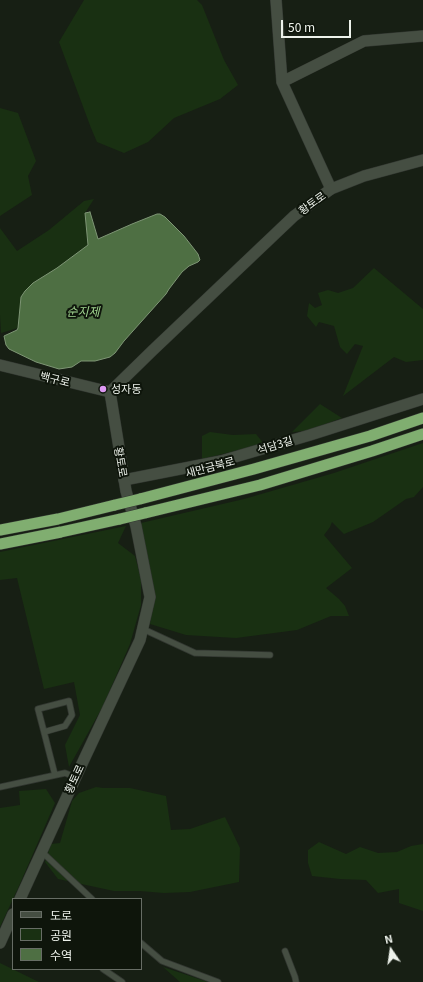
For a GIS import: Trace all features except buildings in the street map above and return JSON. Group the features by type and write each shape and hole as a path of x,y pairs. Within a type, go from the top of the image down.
{"highway":[{"name":"새만금북로","path":"0,530 58,519 254,469 370,436 423,418"},
{"path":"0,544 120,519 260,485 423,434"}],"main road":[{"path":"276,0 282,82 331,189"},
{"path":"282,82 364,41 423,36"},
{"name":"황토로","path":"20,898 75,777 140,640 150,597 136,526 126,491 110,392 294,216 331,189 364,176 423,160"},
{"name":"백구로","path":"0,365 110,392"},
{"name":"석담3길","path":"124,480 221,462 423,398"},
{"path":"0,943 12,916"}],"lane":[{"path":"143,629 195,652 270,655"},
{"path":"44,732 65,726 72,715 69,701 38,709 55,775"},
{"path":"0,788 65,772 75,777"},
{"path":"42,851 91,898"},
{"path":"142,944 162,962 218,982"},
{"path":"285,951 296,982"},
{"path":"104,970 122,982"}],"green space":[{"path":"84,0 197,0 202,5 224,60 238,85 220,99 174,118 148,142 124,153 97,142 59,42"},
{"path":"0,108 18,113 36,161 28,176 32,195 0,216"},
{"path":"94,199 85,213 88,245 57,268 33,283 25,291 21,297 18,328 1,333 0,228 17,251 49,230 84,201"},
{"path":"374,268 423,309 423,360 406,362 394,357 343,396 363,346 355,344 347,354 340,347 334,326 319,322 316,327 307,316 309,303 315,308 322,305 318,293 328,290 338,293 353,288"},
{"path":"320,404 342,418 306,431 292,432"},
{"path":"210,432 233,435 256,434 264,444 202,459 202,436"},
{"path":"423,443 423,487 414,497 406,499 373,522 344,534 332,522 324,535 352,568 326,588 345,606 349,616 331,616 297,630 236,638 186,635 150,624 154,590 141,523 244,499 334,473"},
{"path":"126,526 118,543 135,556 141,579 141,605 130,644 103,706 69,767 65,745 80,715 74,682 44,689 17,578 0,580 0,552"},
{"path":"96,787 130,788 166,796 171,830 190,829 225,817 240,848 239,882 190,892 164,893 114,891 58,879 45,862 51,844 60,843 72,801 79,793"},
{"path":"46,789 55,803 0,927 0,808 20,805 19,791"},
{"path":"319,842 346,854 360,847 378,853 397,852 411,846 423,844 423,911 399,903 399,889 378,893 366,880 312,876 308,863 308,850"},
{"path":"0,963 39,982 0,982"},
{"path":"163,967 208,982 180,982"}],"water":[{"name":"순지제","path":"90,212 98,239 160,214 184,236 198,254 200,260 182,272 166,294 110,357 95,361 81,361 72,367 59,369 36,362 9,349 6,345 4,336 17,330 18,328 21,297 25,291 33,283 57,268 88,245 85,213"}],"place":[{"name":"성자동","path":"103,389"}]}
